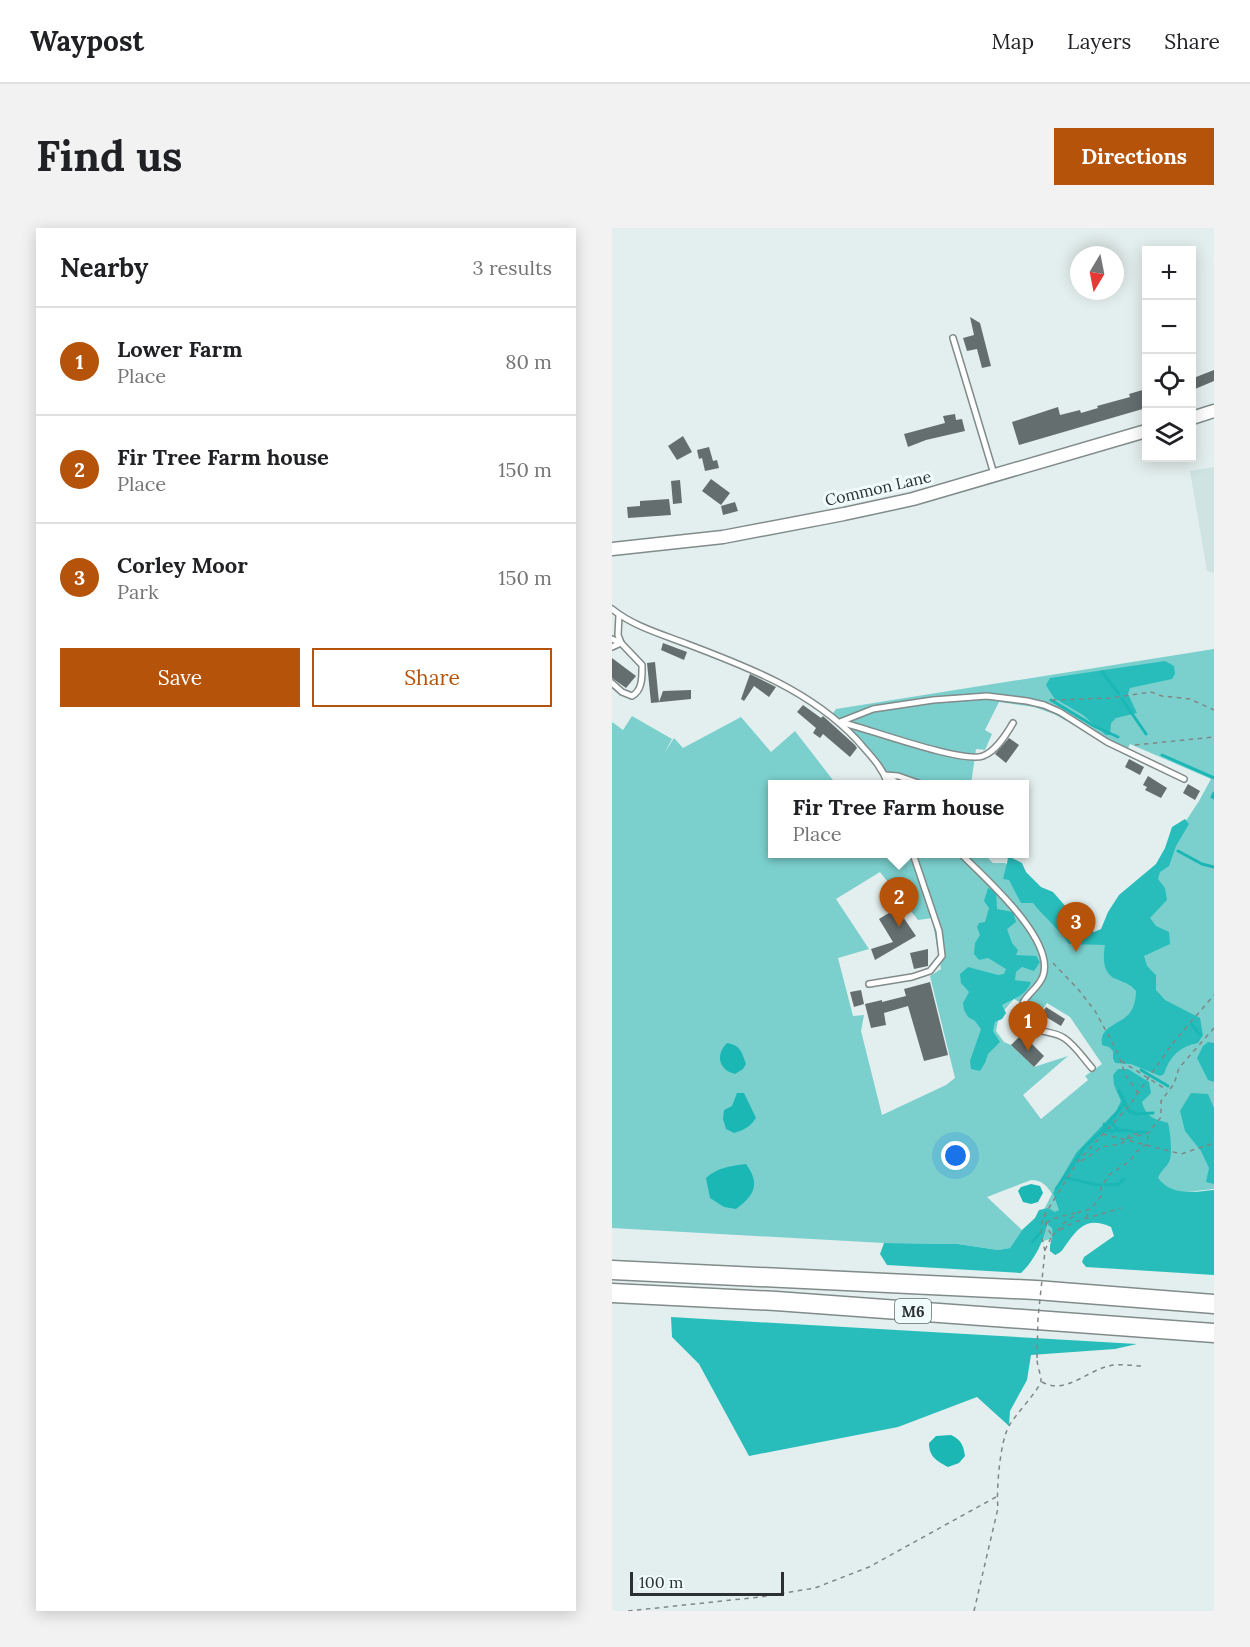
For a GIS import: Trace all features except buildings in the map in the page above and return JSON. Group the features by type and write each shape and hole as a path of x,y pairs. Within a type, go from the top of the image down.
{"highway":[{"name":"M6","path":"612,1270 1036,1290 1214,1304"},
{"name":"M6","path":"612,1293 776,1301 1214,1333"}],"street":[{"path":"1196,416 1214,411"},
{"name":"Common Lane","path":"612,549 723,537 913,499 1142,432"}],"lane":[{"path":"953,338 995,475"},
{"path":"612,609 643,627 752,668 782,684 840,722 877,762 887,780"},
{"path":"619,615 618,635 621,643"},
{"path":"612,639 621,643 642,665 642,682 637,693 632,696 622,692 612,683"},
{"path":"612,647 621,643"},
{"path":"840,722 873,709 933,700 987,696 1013,699 1044,705 1060,712 1107,742 1184,779"},
{"path":"840,722 924,747 976,758 990,752 1005,737 1013,723"},
{"path":"885,775 893,780"},
{"path":"885,775 911,780"},
{"path":"869,984 893,981 930,971 942,956 939,931 914,858"},
{"path":"965,858 1022,917 1041,949 1044,974 1035,989 1023,1001 1021,1012 1028,1025 1035,1030 1062,1036 1072,1043 1092,1068"}],"path":[{"path":"1051,700 1110,698 1151,692 1162,696 1190,699 1214,709"},
{"path":"1128,750 1137,744 1214,737"},
{"path":"1041,949 1095,1011 1121,1060 1126,1076 1138,1094"},
{"path":"974,1611 998,1508 996,1497 1005,1433 1041,1382 1037,1358 1038,1318 1045,1251 1041,1225 1047,1209 1078,1161 1128,1107 1173,1043 1214,995"},
{"path":"1086,1218 1101,1196 1101,1187 1110,1174 1130,1161 1145,1145 1148,1133 1161,1117 1161,1101 1174,1084 1179,1068 1214,1028"},
{"path":"1121,1060 1168,1090"},
{"path":"1133,1088 1134,1099"},
{"path":"1078,1161 1094,1154 1101,1147 1121,1144 1140,1134 1148,1133"},
{"path":"1103,1134 1180,1154 1214,1143"},
{"path":"1057,1231 1074,1222 1121,1208"},
{"path":"1047,1209 1045,1220 1052,1236"},
{"path":"1046,1225 1052,1219 1091,1209"},
{"path":"1045,1251 1052,1236 1078,1212"},
{"path":"1041,1382 1049,1386 1057,1386 1110,1366 1143,1366"},
{"path":"628,1611 760,1597 815,1588 869,1567 996,1497"}],"shaded area":[{"path":"1214,467 1214,573 1207,571 1190,471"},
{"path":"1214,649 1214,1189 1186,1192 1077,1218 1050,1239 1037,1243 1032,1233 1052,1194 1044,1184 1031,1180 987,1197 1022,1230 1010,1248 998,1250 958,1244 884,1243 612,1228 612,722 623,730 632,716 672,739 664,754 674,738 683,748 741,717 771,752 795,731 833,780 768,780 768,858 988,858 993,863 1005,863 1038,893 1096,936 1155,868 1211,779 1130,744 1125,754 1054,714 1034,707 999,702 985,730 992,734 985,750 976,749 972,780 885,780 880,768 831,716 836,709","holes":["880,872 918,920 932,918 941,969 930,976 955,1078 946,1085 882,1115 861,1031 864,1015 853,1016 838,958 869,949 836,899","1014,999 1040,1013 1047,1003 1070,1017 1102,1064 1085,1076 1088,1080 1041,1119 1023,1095 1068,1056 1034,1067 1011,1045 1004,1042 996,1031 999,1016"]},
{"path":"1165,661 1174,666 1175,674 1172,679 1130,688 1128,694 1137,713 1116,718 1111,723 1110,735 1106,735 1083,715 1054,698 1046,685 1050,678"},
{"path":"1185,819 1189,824 1176,846 1169,866 1160,872 1158,879 1165,888 1167,900 1150,918 1156,926 1169,932 1170,944 1144,956 1147,966 1156,975 1156,990 1165,1000 1200,1018 1203,1035 1198,1043 1176,1053 1164,1074 1160,1076 1131,1064 1115,1063 1113,1051 1102,1045 1102,1039 1107,1030 1131,1012 1136,991 1108,973 1104,959 1105,945 1069,944 1033,903 1021,903 1009,880 1003,879 1007,858 1022,863 1026,872 1041,887 1053,892 1067,908 1076,913 1081,923 1094,932 1101,929 1119,895 1156,864 1165,848 1172,827"},
{"path":"988,888 996,891 997,909 1013,912 1016,922 1007,929 1012,943 1018,950 1016,955 1036,956 1040,962 1034,971 1022,967 1016,972 1015,980 1031,982 1023,994 1002,1005 1006,1013 1002,1019 995,1022 993,1031 1000,1042 988,1054 980,1071 971,1069 970,1061 981,1029 964,1010 963,1003 969,992 961,983 960,974 968,967 998,975 1004,974 1006,969 988,958 979,960 974,954 975,943 980,935 977,927 979,923 985,922 989,908 984,901"},
{"path":"1208,1042 1214,1043 1214,1082 1208,1080 1197,1058 1203,1046"},
{"path":"727,1043 735,1045 740,1050 746,1064 735,1074 725,1069 720,1062 721,1052"},
{"path":"1118,1069 1128,1069 1149,1082 1151,1093 1142,1102 1144,1107 1151,1117 1168,1123 1171,1154 1168,1164 1158,1178 1169,1188 1183,1192 1214,1190 1214,1275 1086,1267 1082,1262 1084,1257 1114,1236 1111,1227 1097,1223 1082,1227 1055,1255 1050,1251 1052,1228 1047,1224 1038,1250 1021,1273 887,1265 880,1254 884,1243 958,1244 998,1250 1010,1248 1039,1210 1048,1208 1055,1212 1059,1210 1053,1193 1076,1153 1116,1111 1121,1101 1114,1085 1113,1075"},
{"path":"737,1093 744,1093 756,1118 746,1128 734,1133 726,1129 723,1119 724,1110 732,1106"},
{"path":"1191,1093 1208,1094 1214,1108 1214,1184 1206,1182 1209,1168 1201,1151 1185,1131 1180,1111"},
{"path":"746,1164 751,1171 754,1184 751,1194 742,1204 736,1209 724,1207 710,1198 706,1178 720,1169"},
{"path":"1031,1184 1040,1186 1043,1193 1038,1202 1031,1204 1023,1202 1018,1191 1021,1187"},
{"path":"671,1317 1137,1344 1115,1349 1031,1355 1027,1380 1010,1411 1009,1426 977,1397 898,1427 749,1456 699,1364 672,1337"},
{"path":"951,1435 961,1443 965,1456 959,1463 948,1467 932,1455 929,1443 936,1436"}],"waterway":[{"path":"1102,672 1119,694"},
{"path":"1122,699 1146,734"},
{"path":"1051,700 1094,726 1118,737"},
{"path":"1162,755 1214,778"},
{"path":"1214,793 1212,797 1214,798"},
{"path":"1178,851 1202,864 1214,867"},
{"path":"1192,1025 1200,1035"},
{"path":"1141,1070 1168,1086"},
{"path":"1119,1091 1129,1111 1136,1114 1153,1113"},
{"path":"1056,1189 1084,1148 1102,1131 1124,1104"},
{"path":"1109,1122 1120,1129"},
{"path":"1104,1124 1112,1132"},
{"path":"1102,1131 1145,1132"},
{"path":"1063,1178 1101,1185"},
{"path":"1105,1185 1119,1184 1124,1179"},
{"path":"1032,1242 1040,1233"}],"place":[{"name":"Fir Tree Farm house","path":"899,927"},
{"name":"Corley Moor","path":"1076,952"},
{"name":"Lower Farm","path":"1028,1051"}]}
